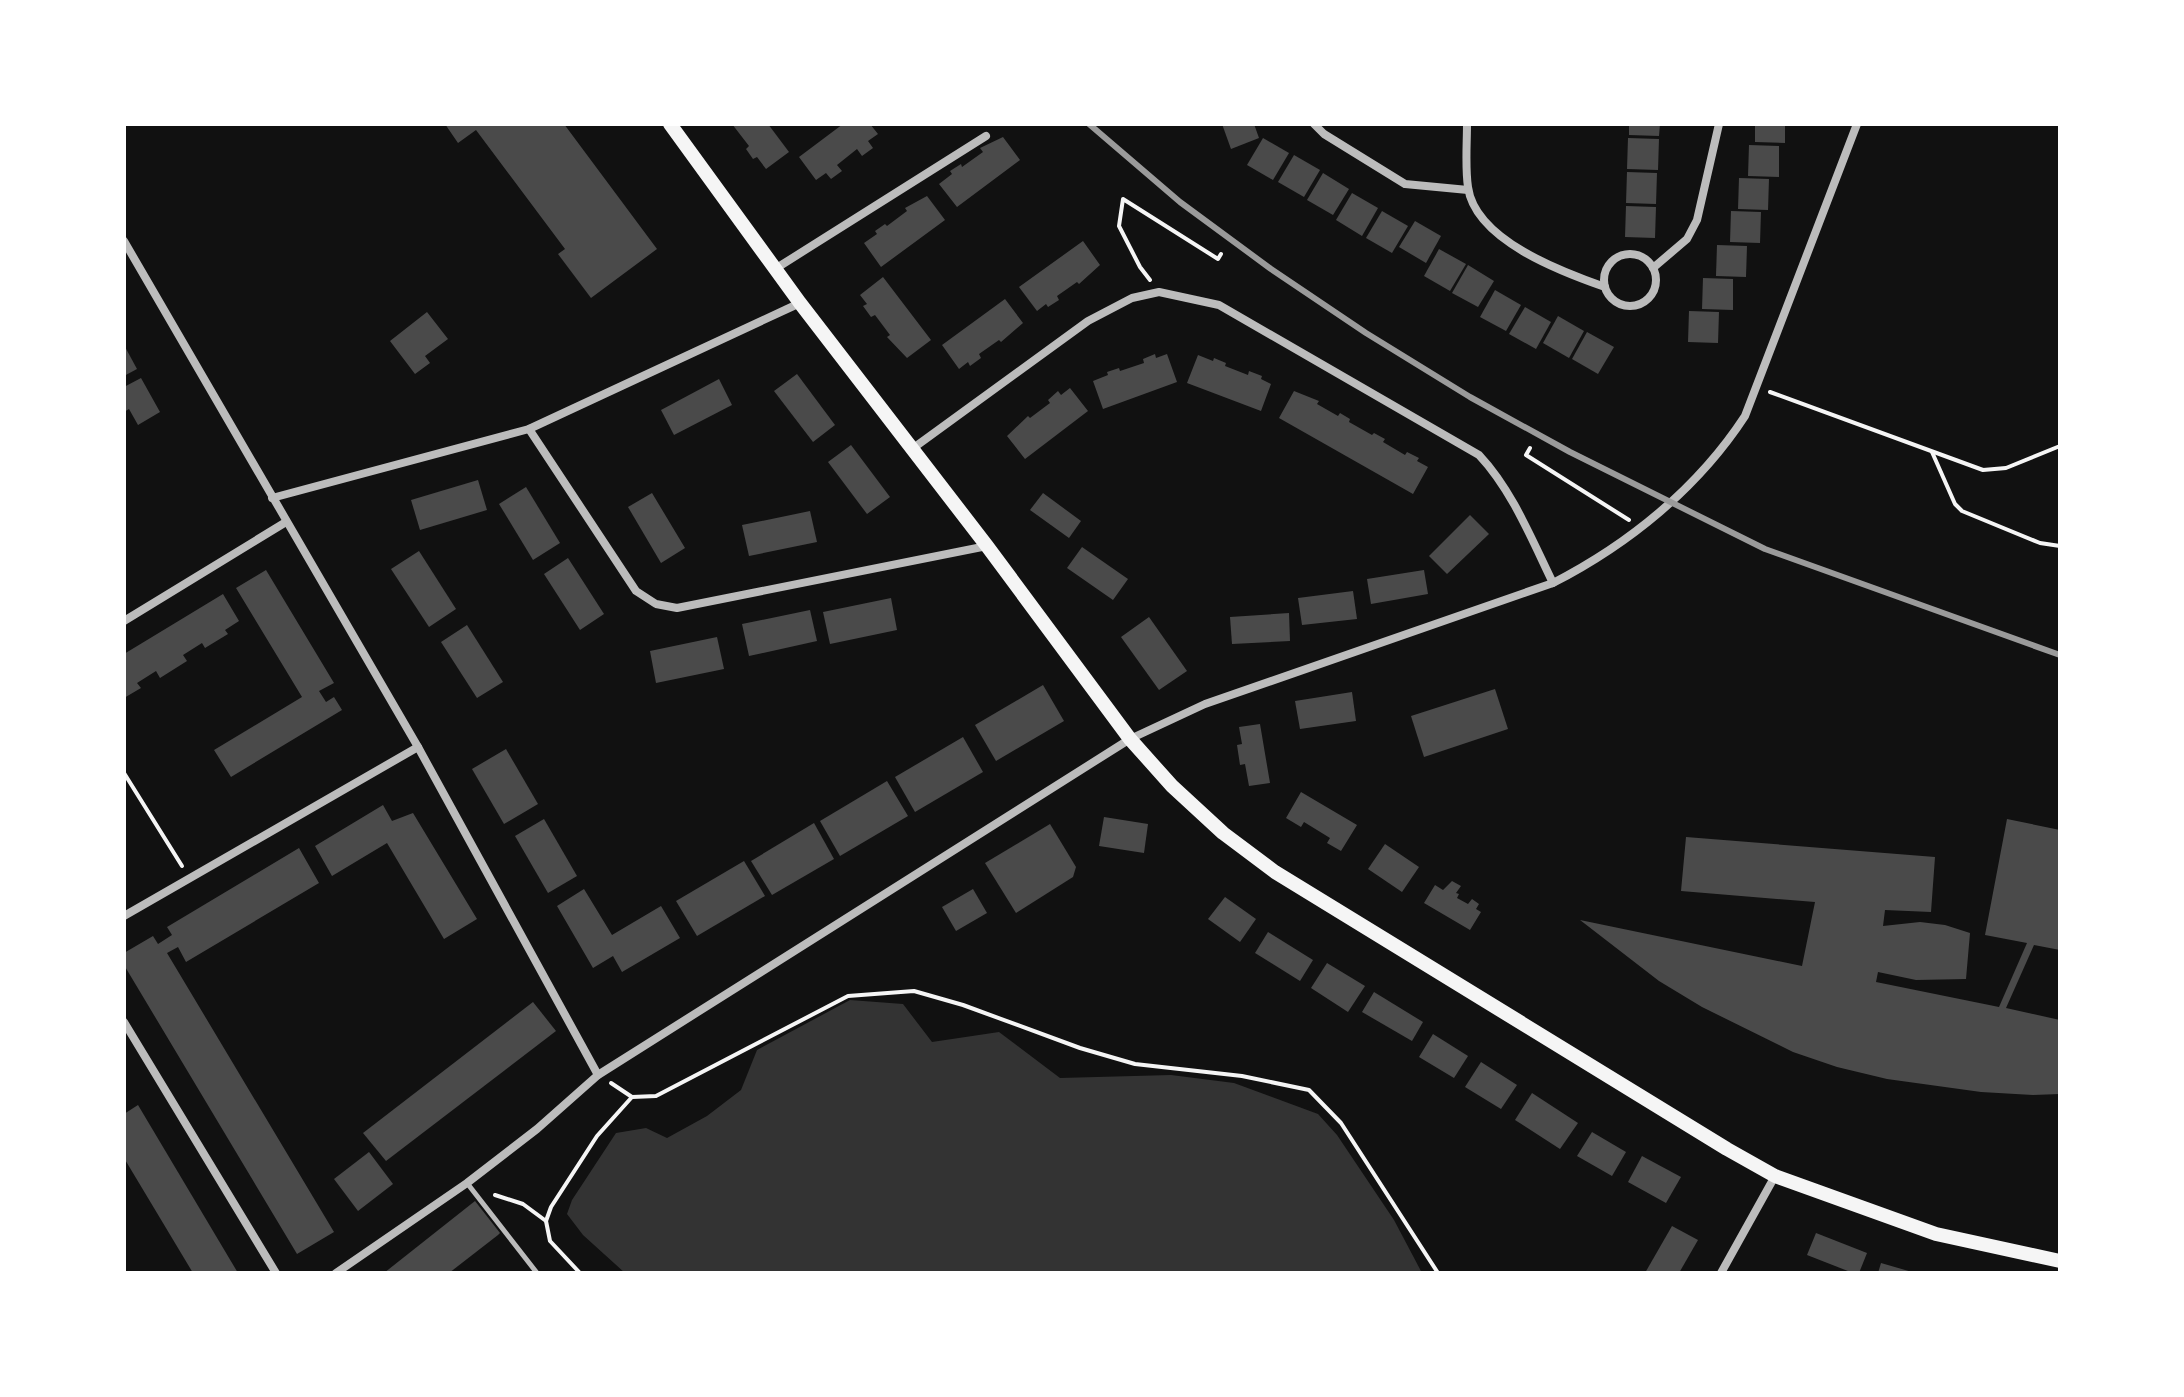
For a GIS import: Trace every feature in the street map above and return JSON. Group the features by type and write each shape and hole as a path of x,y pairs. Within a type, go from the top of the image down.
{"main road":[{"path":"670,124 800,303 987,546 1130,739 1172,786 1223,833 1275,872 1775,1176 1936,1234 2060,1261"}],"street":[{"path":"1314,124 1324,134 1405,184 1468,190"},
{"path":"1467,124 1468,190 1478,211 1493,229 1523,253 1605,287"},
{"path":"1653,268 1687,239 1697,220 1719,124"},
{"path":"336,1273 478,1175 537,1129 598,1075 1130,739 1205,704 1553,583 1625,541 1689,486 1727,445 1745,416 1857,124"},
{"path":"775,269 986,136"},
{"path":"124,241 418,747 598,1075"},
{"path":"1621,256 1643,257 1653,268 1657,282 1646,302 1625,307 1607,294 1604,279 1609,265 1621,256"},
{"path":"912,449 1088,321 1132,298 1159,292 1219,305 1479,455 1524,522 1553,583"},
{"path":"272,498 529,429 800,303"},
{"path":"529,429 636,591 656,604 677,608 987,546"},
{"path":"124,621 286,522"},
{"path":"124,916 418,747"},
{"path":"124,1022 276,1273"},
{"path":"1721,1273 1775,1176"}],"lane":[{"path":"467,1183 537,1273"}],"path":[{"path":"1159,292 1140,267 1119,226 1123,199 1218,259 1221,254"},
{"path":"1756,388 1983,470 1997,471 2060,446"},
{"path":"1530,448 1526,455 1641,527"},
{"path":"1932,452 1955,504 1962,511 2040,543 2060,546"},
{"path":"124,773 190,878"},
{"path":"598,1075 632,1097 656,1096 848,996 914,991 1135,1064 1242,1076 1309,1090 1341,1123 1438,1273"},
{"path":"580,1273 550,1241 546,1221 551,1207 597,1136 632,1097"},
{"path":"478,1175 496,1196 523,1204 546,1221"}],"shaded area":[{"path":"850,1000 903,1004 932,1042 999,1032 1060,1078 1171,1075 1234,1083 1318,1114 1337,1135 1394,1220 1422,1273 625,1273 583,1235 567,1214 572,1200 616,1133 646,1128 667,1138 707,1116 741,1090 757,1050"}],"building":[{"path":"445,124 564,124 657,249 591,298 558,254 565,249 476,130 458,143"},
{"path":"732,124 768,124 789,152 766,169 757,157 753,159 746,149 749,146"},
{"path":"843,124 870,124 878,134 868,141 873,148 862,156 857,149 837,165 842,171 831,179 826,173 816,180 799,157"},
{"path":"1222,124 1254,124 1259,138 1231,149"},
{"path":"1629,124 1660,124 1659,136 1629,135"},
{"path":"1755,124 1785,124 1785,143 1755,142"},
{"path":"1003,137 1020,160 957,207 939,184 952,174 950,171 961,164 962,167 983,152 980,148"},
{"path":"1263,138 1289,153 1273,180 1247,165"},
{"path":"1628,138 1659,139 1658,170 1627,169"},
{"path":"1749,145 1779,146 1779,177 1748,176"},
{"path":"1294,155 1320,170 1304,197 1278,182"},
{"path":"1627,172 1657,173 1656,204 1626,203"},
{"path":"1323,173 1349,189 1333,215 1307,200"},
{"path":"1739,178 1769,179 1768,210 1738,209"},
{"path":"1352,193 1378,208 1362,236 1336,220"},
{"path":"927,196 945,220 881,267 864,243 877,234 875,231 907,211 905,208"},
{"path":"1626,206 1656,207 1655,238 1625,237"},
{"path":"1382,211 1408,226 1392,253 1366,238"},
{"path":"1731,211 1761,212 1760,243 1730,242"},
{"path":"1415,221 1441,236 1426,263 1399,247"},
{"path":"1083,241 1100,265 1079,284 1077,282 1057,296 1059,300 1037,311 1019,287"},
{"path":"1717,245 1747,246 1746,277 1716,276"},
{"path":"1439,249 1466,264 1450,291 1424,276"},
{"path":"1468,265 1494,281 1478,307 1452,293"},
{"path":"883,277 931,340 907,358 887,337 890,335 875,315 871,317 863,306 867,304 860,295"},
{"path":"1703,278 1733,279 1733,310 1702,309"},
{"path":"1495,290 1521,305 1506,331 1480,317"},
{"path":"1005,299 1023,323 1001,342 999,340 979,354 981,358 970,366 968,362 959,369 942,345"},
{"path":"1525,307 1551,322 1536,349 1509,334"},
{"path":"1689,311 1719,312 1718,343 1688,342"},
{"path":"427,312 448,339 425,356 430,363 415,374 390,341"},
{"path":"1558,316 1584,331 1569,358 1543,343"},
{"path":"1587,332 1614,347 1598,374 1572,359"},
{"path":"124,345 137,369 124,376"},
{"path":"1155,354 1156,358 1167,354 1177,382 1103,409 1093,381 1108,375 1107,372 1144,363 1143,359"},
{"path":"1198,355 1213,361 1214,358 1248,375 1249,371 1262,376 1261,379 1271,384 1261,411 1187,383"},
{"path":"797,374 835,425 813,442 774,391"},
{"path":"141,378 160,412 138,425 129,409 124,412 124,387"},
{"path":"719,379 732,405 674,435 661,410"},
{"path":"1070,388 1088,411 1025,459 1007,436 1028,416 1030,418 1050,403 1048,400 1058,391 1061,395"},
{"path":"1294,391 1319,401 1317,404 1338,416 1340,413 1350,419 1349,422 1385,439 1383,442 1405,455 1407,452 1419,458 1417,461 1428,467 1413,494 1279,418"},
{"path":"851,445 890,497 867,514 828,462"},
{"path":"478,480 487,510 420,530 411,500"},
{"path":"526,487 560,543 533,560 499,504"},
{"path":"652,493 685,548 661,563 628,507"},
{"path":"1043,493 1081,521 1069,538 1030,510"},
{"path":"810,511 817,542 749,556 742,525"},
{"path":"1470,515 1489,534 1447,574 1429,556"},
{"path":"1082,547 1128,579 1113,600 1067,568"},
{"path":"419,551 456,609 429,627 391,569"},
{"path":"568,558 604,614 580,630 544,574"},
{"path":"266,570 334,683 319,691 326,702 334,697 342,710 231,777 214,750 302,697 236,588"},
{"path":"1424,570 1428,594 1371,604 1367,579"},
{"path":"1353,591 1357,619 1302,625 1298,598"},
{"path":"223,594 239,621 225,630 228,634 205,648 202,643 183,655 187,661 160,678 156,671 137,683 141,688 124,698 124,654"},
{"path":"891,598 897,630 830,644 823,612"},
{"path":"810,610 817,641 749,656 742,624"},
{"path":"1289,613 1290,641 1232,644 1230,617"},
{"path":"1149,617 1187,671 1159,690 1121,637"},
{"path":"467,625 503,682 477,698 441,642"},
{"path":"717,637 724,669 656,683 650,651"},
{"path":"1043,685 1064,721 996,761 975,725"},
{"path":"1495,689 1508,729 1424,757 1411,716"},
{"path":"1352,692 1356,721 1300,729 1295,701"},
{"path":"1260,724 1270,783 1249,786 1245,764 1240,765 1237,745 1242,744 1239,727"},
{"path":"963,737 983,772 915,812 895,777"},
{"path":"506,749 538,804 504,824 472,769"},
{"path":"887,781 908,816 840,856 820,821"},
{"path":"1301,792 1357,825 1341,851 1327,843 1330,838 1304,822 1301,827 1286,818"},
{"path":"383,805 392,821 413,813 477,919 444,939 387,843 332,876 315,846"},
{"path":"1104,817 1148,824 1144,853 1099,846"},
{"path":"544,819 577,876 548,893 515,836"},
{"path":"2007,819 2060,830 2060,950 2034,945 2006,1008 2060,1020 2060,1094 1981,1092 1887,1079 1793,1052 1702,1007 1659,981 1580,920 1802,966 1815,902 1681,891 1686,837 1935,857 1931,912 1885,910 1883,926 1920,922 1945,925 1970,933 1966,979 1916,980 1878,972 1876,982 1999,1007 2027,943 1985,935"},
{"path":"814,823 834,859 772,895 751,861"},
{"path":"1050,824 1076,867 1073,877 1016,913 985,863"},
{"path":"1385,844 1419,867 1402,892 1368,869"},
{"path":"299,848 319,883 186,962 178,947 167,953 334,1232 297,1254 124,965 124,953 153,936 158,944 172,935 167,927"},
{"path":"744,861 765,896 697,936 676,901"},
{"path":"1452,881 1461,886 1456,893 1459,894 1457,898 1468,904 1472,899 1479,904 1476,909 1481,912 1470,930 1424,903 1435,885 1443,890"},
{"path":"584,889 612,935 661,906 680,938 622,972 613,956 593,968 557,906"},
{"path":"973,889 987,913 956,931 942,907"},
{"path":"1225,897 1256,919 1240,942 1208,919"},
{"path":"1268,932 1313,960 1300,981 1255,953"},
{"path":"1327,963 1365,986 1348,1012 1311,988"},
{"path":"1374,992 1423,1022 1412,1041 1362,1012"},
{"path":"533,1002 556,1031 386,1161 363,1133"},
{"path":"1433,1034 1468,1056 1454,1078 1419,1057"},
{"path":"1481,1062 1517,1085 1501,1109 1465,1087"},
{"path":"1532,1093 1578,1123 1560,1149 1515,1120"},
{"path":"138,1105 238,1273 193,1273 124,1158 124,1114"},
{"path":"1592,1132 1626,1152 1612,1176 1577,1156"},
{"path":"369,1152 393,1184 358,1211 334,1179"},
{"path":"1642,1156 1681,1177 1666,1203 1628,1182"},
{"path":"475,1201 500,1233 498,1235 449,1273 384,1273"},
{"path":"1672,1226 1698,1240 1679,1273 1645,1273"},
{"path":"1816,1233 1867,1253 1859,1273 1807,1255"},
{"path":"1881,1263 1912,1272 1912,1273 1878,1273"}],"railway":[{"path":"1089,124 1180,202 1271,269 1366,333 1470,397 1570,452 1765,549 2060,655"}]}
